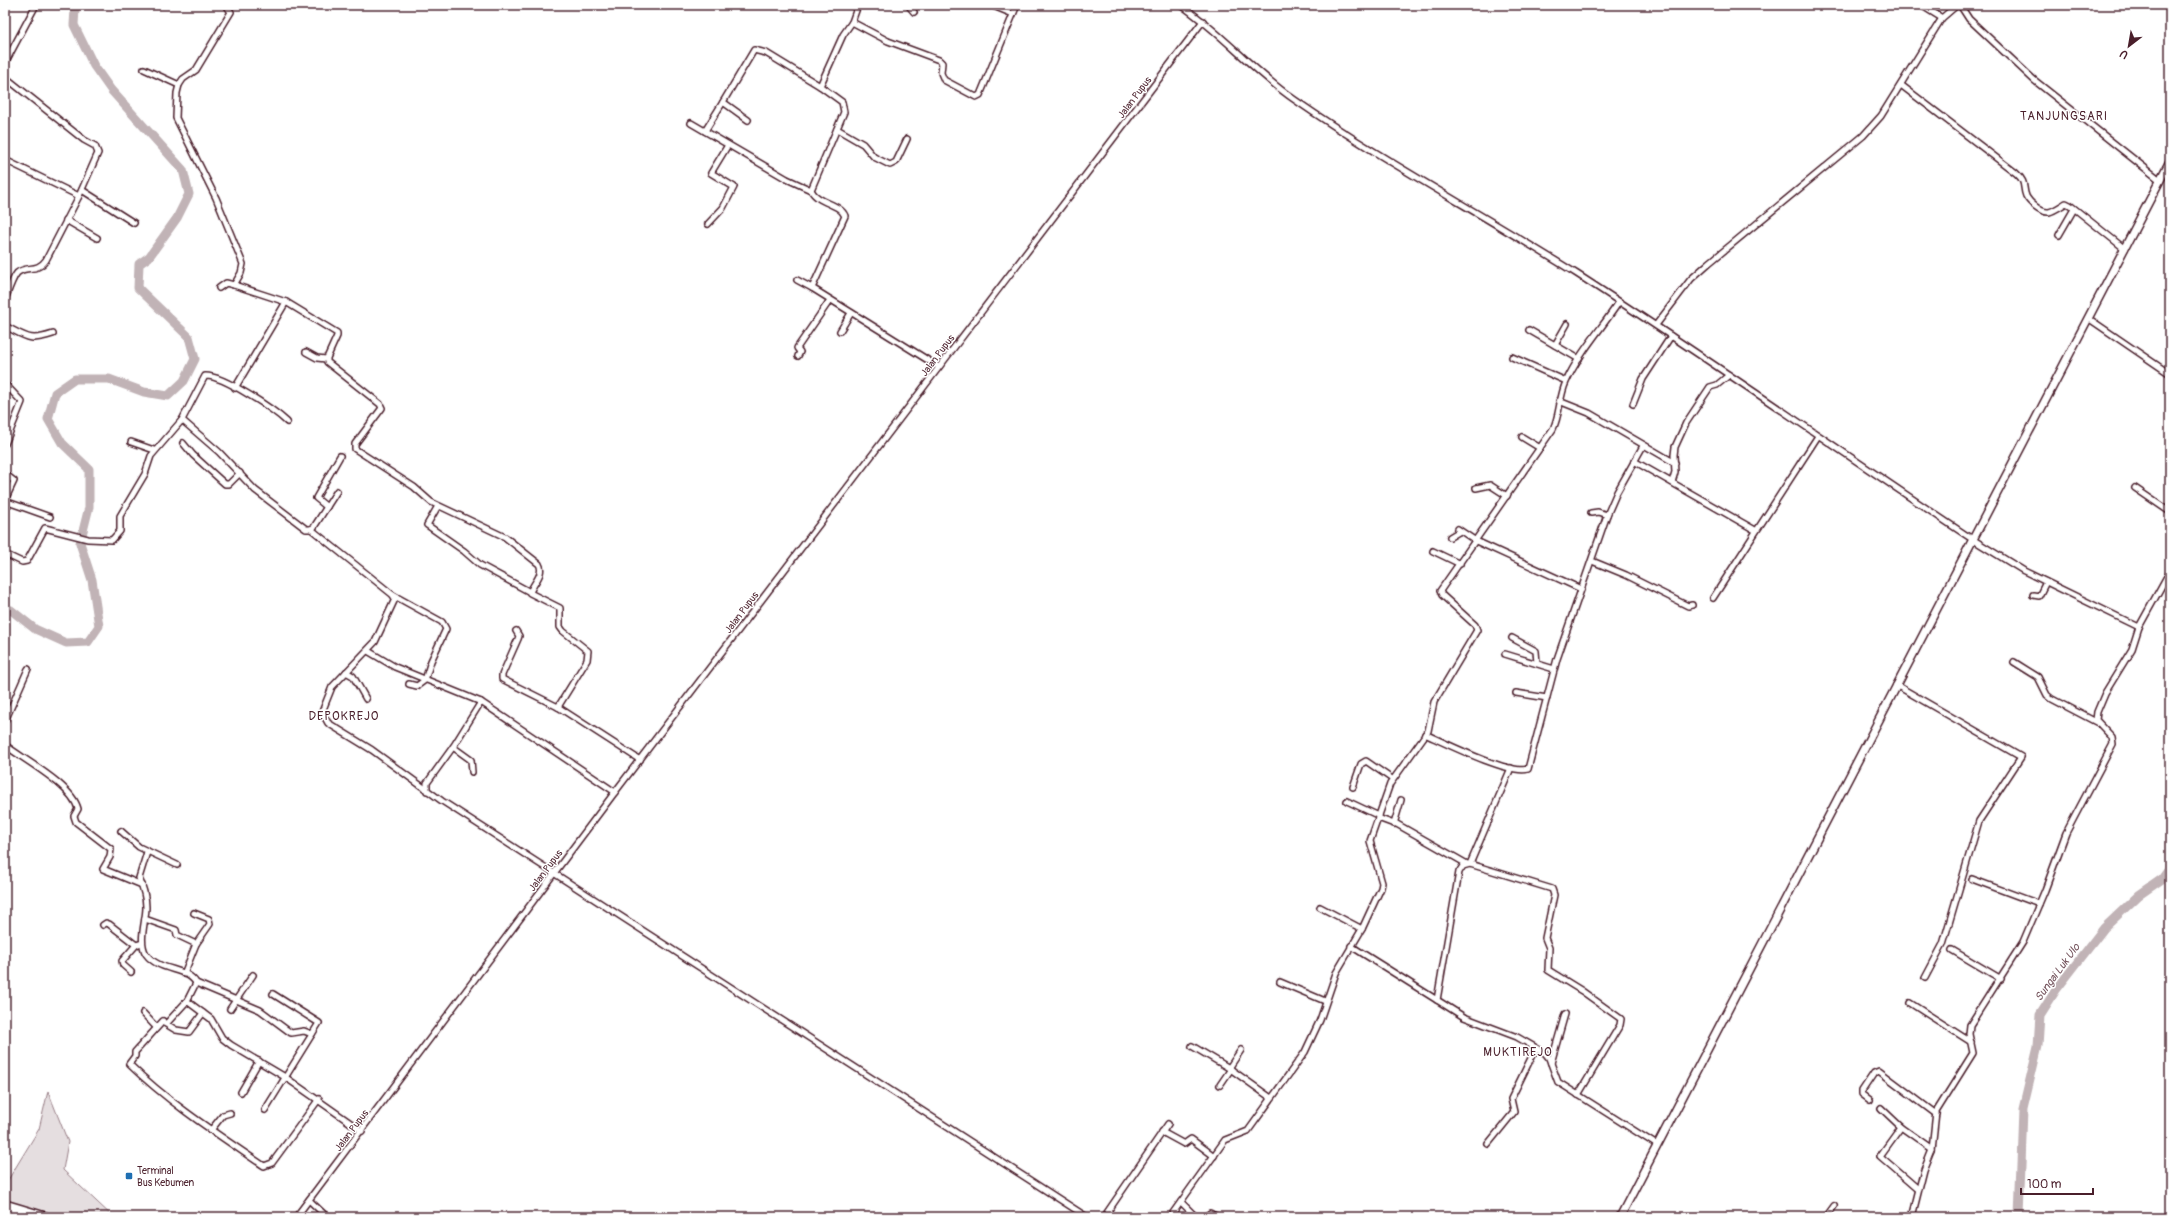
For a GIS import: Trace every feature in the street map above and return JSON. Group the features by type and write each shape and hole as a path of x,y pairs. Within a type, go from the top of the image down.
{"highway":[{"path":"5,1205 45,1217"}],"main road":[{"path":"1620,1217 1972,539 2125,250 2170,161"}],"street":[{"path":"5,64 36,5"},
{"path":"226,5 231,11 230,14 196,70 183,79 179,85 177,93 176,118 216,198 243,264 241,274 234,285"},
{"path":"820,86 842,36 852,22 858,5"},
{"path":"908,5 914,12"},
{"path":"991,5 1013,14"},
{"path":"852,22 888,41 936,58 942,63 941,72 944,80 971,96 980,95 1017,5"},
{"path":"1181,5 1203,21 1293,99 1656,325 1972,539 2046,582 2139,627"},
{"path":"1921,5 1942,18"},
{"path":"1656,325 1690,279 1728,245 1863,136 1881,116 1942,18 1959,5 1969,18 2034,80 2160,180"},
{"name":"Jalan Pupus","path":"296,1217 554,872 1203,21"},
{"path":"705,131 754,50 766,53 820,86 842,102 844,112 812,190"},
{"path":"144,69 179,85"},
{"path":"5,77 98,150 98,158 80,196 43,264 36,268 24,270 16,274 5,300"},
{"path":"1901,85 2016,173 2024,182 2025,195 2042,211 2049,212 2066,203 2125,250"},
{"path":"722,102 748,120"},
{"path":"691,123 787,180 812,190 816,198 841,210 845,216 812,288"},
{"path":"837,129 864,144 874,157 890,165 896,162 906,138"},
{"path":"708,224 723,208 734,187 711,173 728,145"},
{"path":"5,160 80,196"},
{"path":"82,190 134,224"},
{"path":"2059,234 2074,209"},
{"path":"66,220 97,238"},
{"path":"797,280 939,367"},
{"path":"219,288 226,282 286,302 337,333 338,336 326,359"},
{"path":"798,356 800,352 797,348 830,300"},
{"path":"235,388 286,302"},
{"path":"1170,1217 1227,1139 1246,1133 1312,1038 1336,973 1362,929 1382,883 1370,843 1392,779 1426,734 1429,728 1434,702 1477,630 1475,625 1440,591 1476,541 1556,423 1559,401 1566,381 1579,359 1620,302"},
{"path":"840,331 851,313"},
{"path":"2088,318 2170,374"},
{"path":"1555,345 1568,324"},
{"path":"5,326 29,338 36,339 53,334"},
{"path":"1529,330 1579,359"},
{"path":"1633,404 1643,379 1672,336"},
{"path":"306,352 317,358 326,359 381,406 381,409 355,444 355,449 409,483 438,506 505,537 540,564 541,569 539,576 530,592"},
{"path":"1512,357 1566,381"},
{"path":"1672,482 1676,472 1675,447 1693,413 1710,387 1717,385 1729,375"},
{"path":"5,554 22,562 27,561 30,559 45,528 88,539 110,541 116,536 120,531 120,516 145,474 155,449 182,420 205,376 235,388 263,402 287,422"},
{"path":"5,384 22,402 5,444"},
{"path":"1559,401 1589,413 1643,446 1675,463"},
{"path":"182,420 255,490 284,514 306,529 311,529 393,594 442,622 446,628 431,661 426,680 417,686 409,684"},
{"path":"1713,598 1755,530 1818,436"},
{"path":"1522,437 1540,448"},
{"path":"131,442 155,449"},
{"path":"183,443 193,455 226,484 229,484 240,474"},
{"path":"1426,734 1471,755 1511,768 1528,769 1554,669 1607,515 1643,446"},
{"path":"327,507 316,498 340,456"},
{"path":"1634,461 1755,530"},
{"path":"5,474 14,481 5,500 50,517"},
{"path":"1476,488 1490,485 1506,496"},
{"path":"2135,488 2170,512"},
{"path":"311,529 337,491"},
{"path":"438,506 428,522 428,525 464,551 480,565 530,592 534,597 560,608 560,627 563,631 588,649 587,660 558,707"},
{"path":"1591,513 1598,512 1607,515"},
{"path":"1450,537 1459,530 1476,541 1582,589"},
{"path":"1433,551 1460,564"},
{"path":"1592,561 1626,574 1688,606 1692,605"},
{"path":"2098,723 2096,720 2097,712 2105,693 2132,648 2139,627 2170,571"},
{"path":"2033,595 2039,596 2046,582"},
{"path":"393,594 395,599 386,622 368,651 346,672 329,692 322,712 328,723 372,750 427,791 1087,1217"},
{"path":"516,631 519,636 501,678 513,686 558,707 640,760"},
{"path":"1512,638 1536,651 1537,663"},
{"path":"368,651 395,667 481,702 615,792"},
{"path":"1505,654 1554,669"},
{"path":"1912,1217 1918,1189 1932,1149 1936,1114 1973,1053 1968,1029 2023,942 2066,833 2113,744 2112,737 2098,723 2052,699 2047,695 2038,677 2014,662"},
{"path":"5,720 28,669"},
{"path":"346,672 353,676 366,699"},
{"path":"1896,685 2020,757 1979,821 1943,944 1925,978"},
{"path":"1516,693 1547,698"},
{"path":"427,791 427,783 453,747 481,702"},
{"path":"5,745 45,772 74,799 78,809 74,816 76,822 111,849 110,856 103,869 142,885"},
{"path":"453,747 471,760 472,772"},
{"path":"1353,787 1361,764 1366,761 1392,779"},
{"path":"1437,1000 1459,872 1468,864 1511,768"},
{"path":"1395,823 1401,800"},
{"path":"1347,801 1378,817 1395,823 1468,864 1552,889 1554,895 1545,938 1548,948 1548,970 1620,1018 1620,1025 1578,1095"},
{"path":"120,831 147,852 177,865"},
{"path":"147,852 139,878 146,898 142,943 146,953 155,964 184,974 196,983 211,988 236,1001 260,1010 291,1034 304,1031 312,1034"},
{"path":"1972,879 2039,904"},
{"path":"1320,907 1362,929"},
{"path":"184,974 196,944 210,921 194,913"},
{"path":"145,919 176,930 177,935 196,944"},
{"path":"103,925 106,923 110,924 136,945"},
{"path":"131,972 122,963 136,945 142,943"},
{"path":"1351,946 1464,1017 1517,1037 1545,1053 1551,1064 1556,1080 1657,1145"},
{"path":"1952,950 2001,979"},
{"path":"230,1009 253,975"},
{"path":"1280,982 1325,1001"},
{"path":"196,983 187,1001 156,1027 135,1052 135,1056 129,1064 165,1095 211,1130 267,1166 272,1163 319,1099"},
{"path":"265,1110 319,1022 273,994"},
{"path":"187,1001 214,1022 225,1041 319,1099 362,1130"},
{"path":"1910,1002 1971,1042"},
{"path":"143,1013 156,1027"},
{"path":"164,1021 176,1030 189,1032 203,1013"},
{"path":"1551,1064 1565,1014"},
{"path":"1192,1046 1230,1069 1271,1098"},
{"path":"1488,1144 1514,1112 1511,1099 1536,1048"},
{"path":"1220,1085 1241,1050"},
{"path":"242,1092 259,1061"},
{"path":"1870,1100 1862,1093 1874,1073 1879,1071 1936,1114"},
{"path":"1880,1108 1901,1127 1932,1149"},
{"path":"211,1130 223,1114 230,1113"},
{"path":"1104,1217 1168,1124"},
{"path":"1901,1127 1880,1156 1918,1189"},
{"path":"1162,1132 1184,1144 1191,1140 1214,1156"},
{"path":"309,1200 327,1217"},
{"path":"1181,1202 1196,1217"},
{"path":"1826,1217 1834,1206"},
{"path":"1205,1217 1210,1213 1218,1217"}],"shaded area":[{"path":"48,1091 68,1142 63,1170 113,1217 40,1217 5,1207 5,1185 39,1129"}],"waterway":[{"path":"5,609 11,610 35,629 66,643 88,642 99,626 92,580 80,543 89,507 89,469 62,443 48,419 55,393 75,379 109,379 144,392 168,396 184,381 195,359 189,337 138,288 139,264 149,257 177,218 189,194 183,170 111,90 94,66 74,25 75,9 78,5"},
{"name":"Sungai Luk Ulo","path":"2170,718 2170,728"},
{"name":"Sungai Luk Ulo","path":"2019,1217 2023,1109 2038,1046 2040,1015 2056,990 2104,928 2139,895 2162,879 2170,868"}],"place":[{"name":"Terminal Bus Kebumen","path":"129,1176"}],"district":[{"name":"TANJUNGSARI","path":"2064,116"},
{"name":"DEPOKREJO","path":"344,716"},
{"name":"MUKTIREJO","path":"1518,1052"}]}
